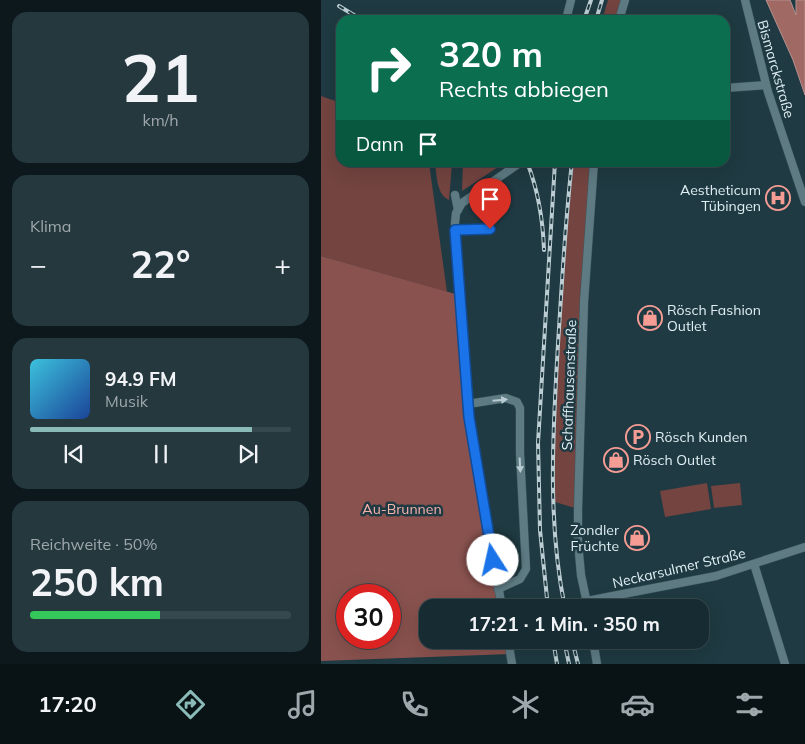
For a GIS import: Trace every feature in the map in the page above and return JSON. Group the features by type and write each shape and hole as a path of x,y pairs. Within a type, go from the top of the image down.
{"street":[{"path":"567,15 571,0"},
{"path":"620,15 625,0"},
{"name":"Bismarckstraße","path":"745,0 766,85 805,202"},
{"path":"730,88 766,85"},
{"path":"501,599 468,404 455,230 458,210 468,199 514,167"},
{"name":"Schaffhausenstraße","path":"586,599 581,575 577,508 585,302 594,167"},
{"path":"455,195 458,210"},
{"path":"455,230 490,229"},
{"path":"468,404 507,398 517,402 520,408 520,453 526,569 520,579 499,589"},
{"name":"Neckarsulmer Straße","path":"610,599 716,576 805,547"},
{"path":"754,564 785,664"},
{"path":"510,649 512,664"},
{"path":"594,649 597,664"}],"shaded area":[{"path":"608,0 625,0 620,15 604,15"},
{"path":"766,0 790,0 796,15 796,0 805,0 805,95 793,60"},
{"path":"321,96 336,101 336,167 430,167 447,292 321,256"},
{"path":"436,167 452,167 449,200 439,189"},
{"path":"463,167 498,167 462,191"},
{"path":"573,167 594,167 578,509 555,502 554,461 557,378 567,217"},
{"path":"707,483 711,509 665,517 660,491"},
{"path":"740,483 742,505 714,508 711,486"}],"green space":[{"name":"Au-Brunnen","path":"321,256 459,295 469,417 501,599 419,599 419,649 509,649 510,654 321,661"}],"railway":[{"path":"586,15 591,0"},
{"path":"598,15 602,0"},
{"path":"339,6 354,15"},
{"path":"529,167 539,205 544,250"},
{"path":"547,599 540,530 538,443 555,167"},
{"path":"563,599 556,543 553,443 562,276 571,167"},
{"path":"554,649 557,664"},
{"path":"566,649 569,664"},
{"path":"574,649 578,664"}],"place":[{"name":"Aestheticum Tübingen","path":"778,198"},
{"name":"Rösch Fashion Outlet","path":"650,318"},
{"name":"Rösch Kunden","path":"638,437"},
{"name":"Rösch Outlet","path":"616,460"},
{"name":"Zondler Früchte","path":"637,538"}],"route":[{"path":"490,229 455,230 469,417 493,560"}]}
